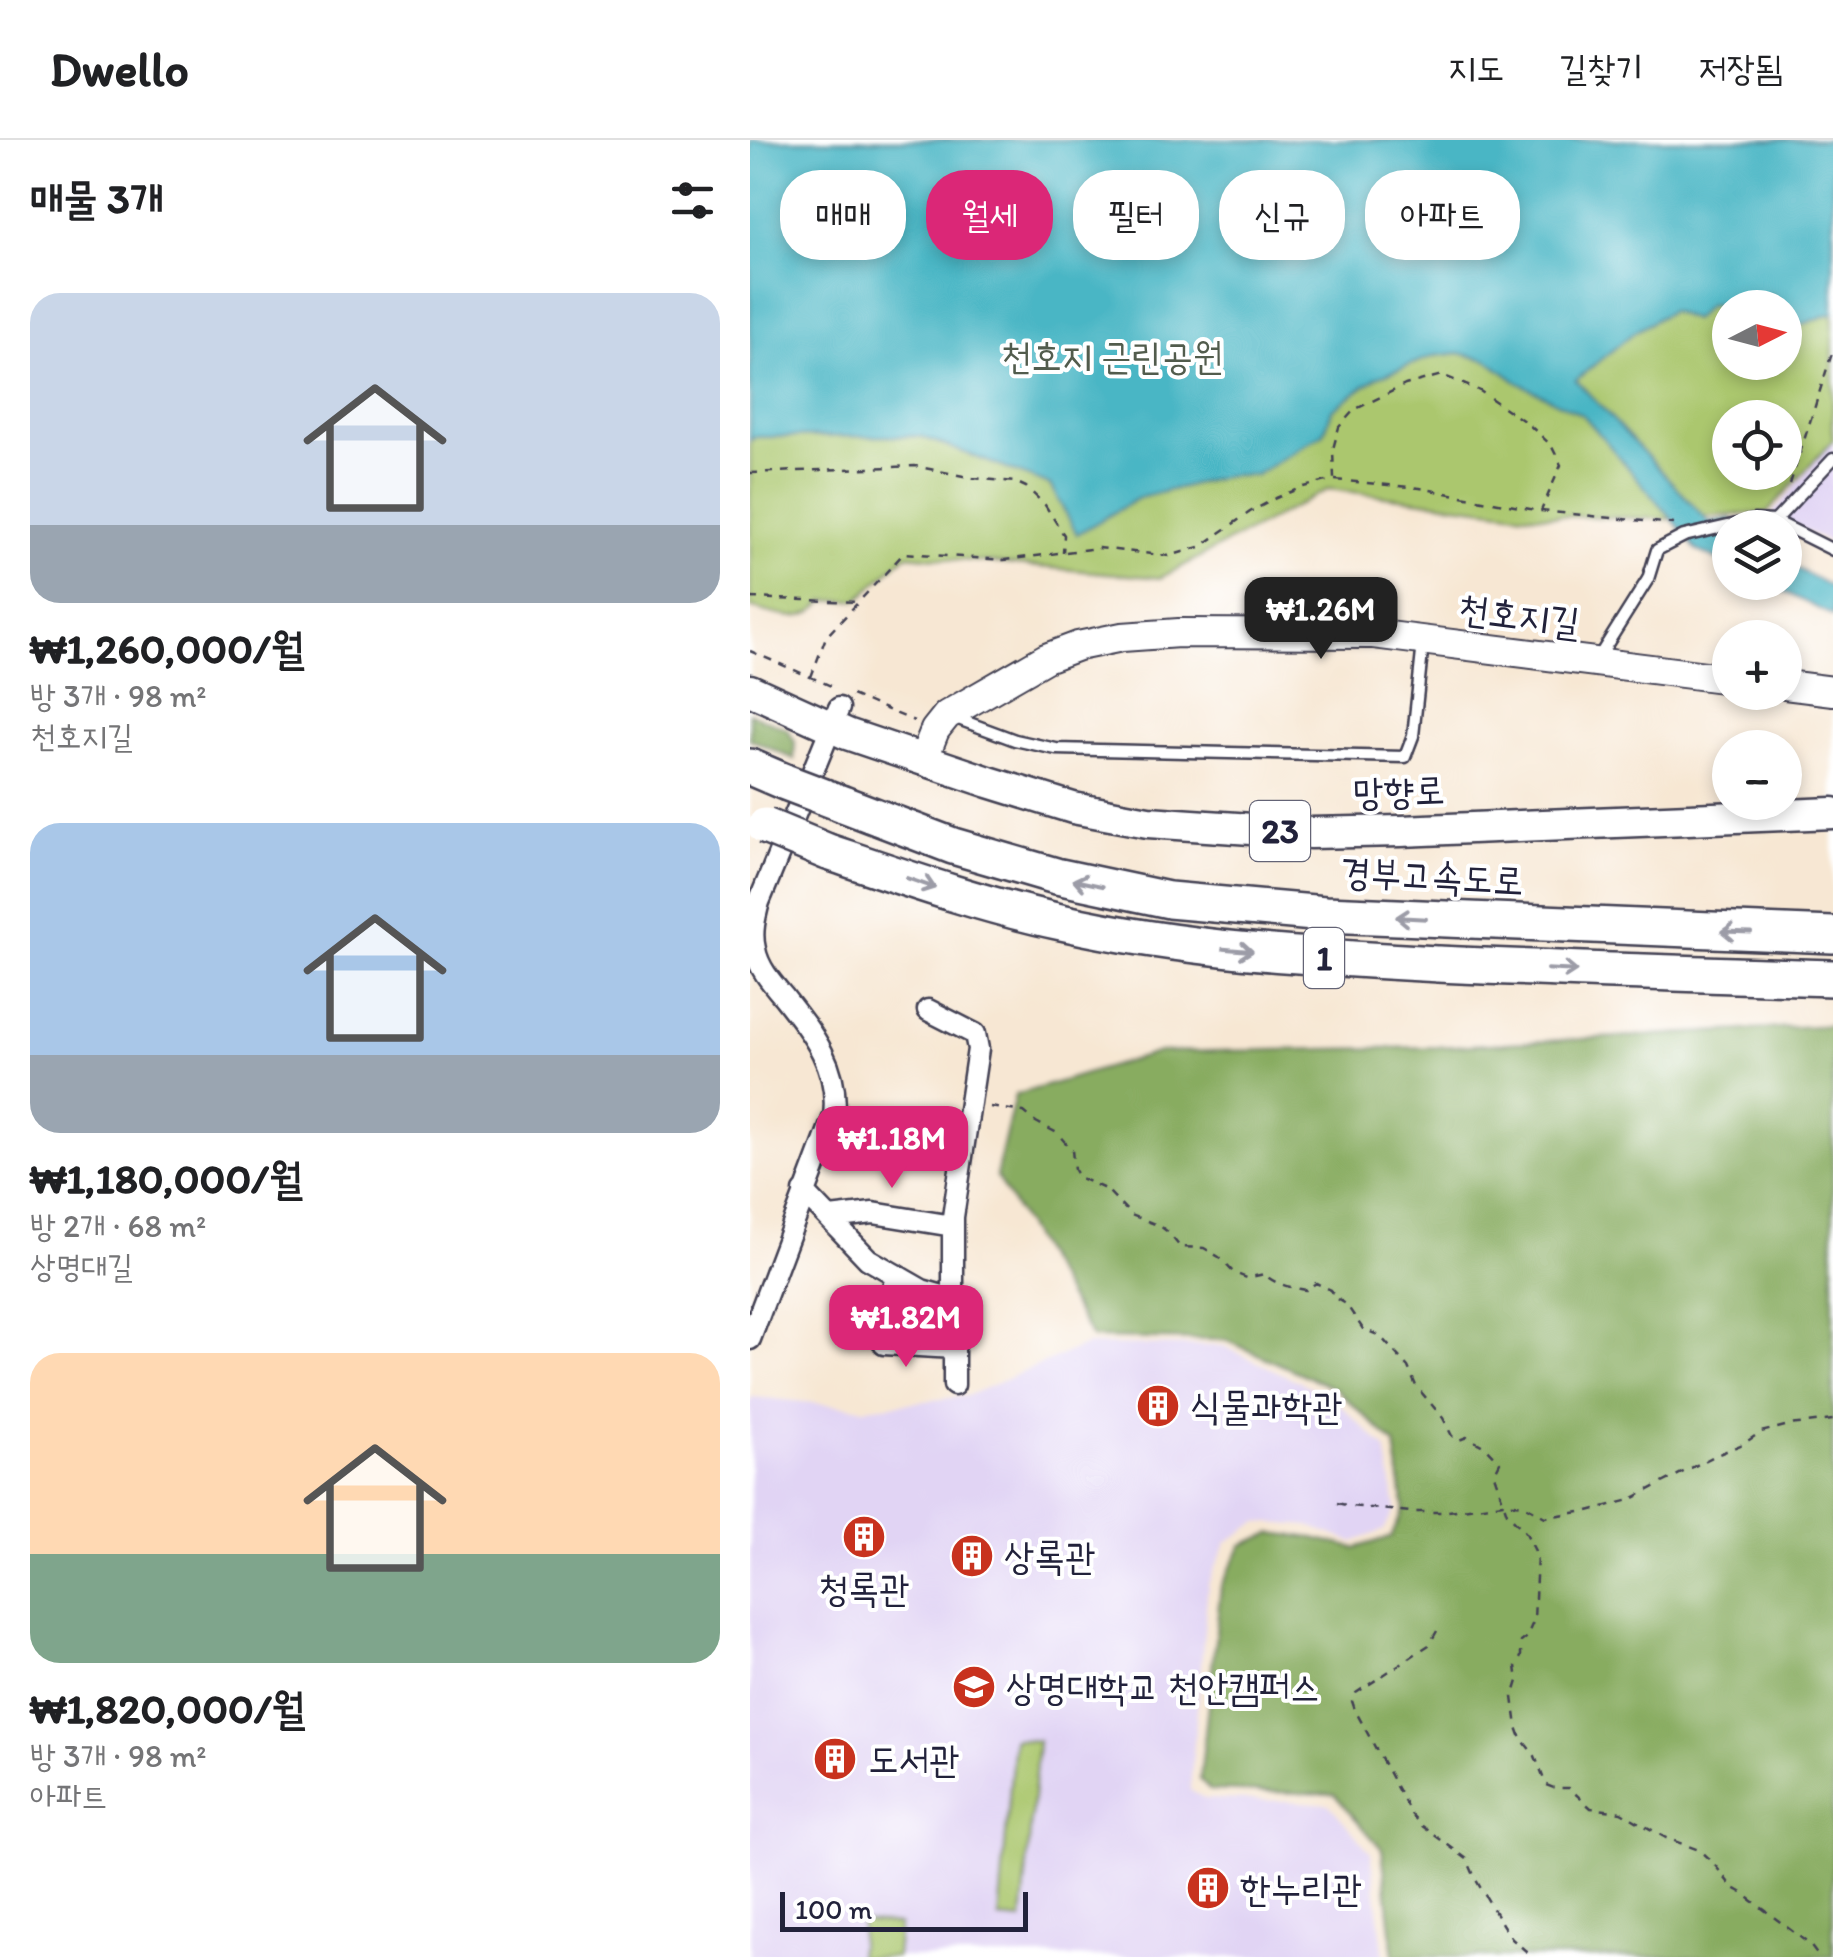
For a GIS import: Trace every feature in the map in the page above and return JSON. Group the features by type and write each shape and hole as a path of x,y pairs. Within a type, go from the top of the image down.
{"highway":[{"name":"경부고속도로","path":"750,767 953,846 1056,876 1170,900 1325,914 1833,935"},
{"name":"1","path":"758,823 828,852 947,892 1062,923 1188,945 1579,971 1833,978"}],"main road":[{"name":"망향로","path":"750,669 835,718"},
{"name":"망향로","path":"750,690 927,751 1073,808 1148,822 1311,833 1401,832 1833,813"},
{"name":"망향로","path":"927,751 1080,792 1158,806 1254,814 1395,814 1712,799"},
{"path":"1802,795 1833,794"}],"street":[{"name":"천호지길","path":"927,751 935,730 947,716 1046,658 1122,636 1373,634 1712,676"},
{"path":"1802,687 1833,691"},
{"path":"750,1339 834,1116 836,1098 823,1050 767,977 755,952 754,905 835,718"},
{"path":"928,1010 975,1034 978,1048 953,1226 954,1385"},
{"path":"804,1192 868,1259 922,1290 953,1299"},
{"path":"830,1218 873,1213 953,1226"},
{"path":"896,1275 884,1344 954,1348"}],"lane":[{"path":"1786,510 1833,460"},
{"path":"1595,662 1648,578 1658,550 1684,536 1712,530"},
{"path":"1802,534 1833,550"},
{"path":"947,716 1015,740 1056,749 1404,757 1413,736 1424,641"}],"path":[{"path":"1802,452 1833,350"},
{"path":"1334,480 1333,450 1339,427 1354,410 1404,386 1442,375 1480,391 1552,445 1561,465 1541,511"},
{"path":"750,473 915,466 1015,482 1046,505 1064,535 1063,553"},
{"path":"811,677 826,637 904,553 1004,560 1098,548 1169,556 1200,547 1276,498 1334,480 1420,488 1541,511 1670,524"},
{"path":"750,598 858,602"},
{"path":"968,1111 993,1107 1024,1112 1057,1133 1072,1150 1078,1177 1107,1190 1131,1215 1160,1226 1180,1248 1204,1248 1234,1273 1247,1278 1264,1274 1270,1280 1306,1290 1316,1283 1326,1286 1346,1304 1363,1329 1380,1336 1408,1367 1416,1386 1443,1418 1452,1436 1459,1440 1468,1437 1487,1448 1500,1462 1494,1474 1503,1503 1537,1555 1534,1620 1521,1642 1513,1697 1521,1738 1535,1756 1546,1785 1569,1788 1591,1808 1620,1812 1666,1838 1699,1850 1732,1887 1808,1944 1819,1957"},
{"path":"1338,1502 1410,1512 1442,1512 1503,1503 1524,1505 1545,1516 1588,1511 1630,1500 1761,1432 1833,1420"},
{"path":"1437,1631 1429,1645 1356,1694 1352,1701 1411,1814 1421,1826 1467,1859 1502,1924 1532,1957"}],"shaded area":[{"path":"1833,441 1833,544 1802,530 1802,510 1775,510 1792,490 1802,490 1802,478"},
{"name":"상명대학교 천안캠퍼스","path":"1086,1345 1223,1346 1332,1397 1386,1449 1396,1508 1384,1530 1353,1542 1309,1526 1258,1522 1227,1542 1208,1584 1190,1790 1205,1799 1329,1804 1371,1853 1384,1957 750,1957 752,1397 866,1408 967,1396"}],"green space":[{"name":"천호지 근린공원","path":"750,140 1833,140 1833,440 1802,474 1802,400 1712,400 1712,490 1788,490 1770,510 1712,510 1712,516 1666,519 1534,515 1329,489 1160,578 906,555 858,600 824,601 808,614 780,615 750,607"},
{"path":"750,713 787,729 795,742 794,759 750,739"},
{"path":"1833,1025 1833,1957 1394,1957 1382,1849 1334,1794 1210,1790 1200,1779 1221,1586 1242,1545 1272,1533 1355,1548 1391,1537 1404,1509 1395,1444 1336,1389 1226,1340 1092,1338 996,1176 1015,1095 1159,1052 1437,1047"},
{"path":"1014,1739 1038,1741 1022,1921 999,1919"},
{"path":"861,1921 899,1925 896,1957 858,1957"}],"water":[{"path":"750,140 1833,140 1833,313 1802,325 1802,290 1712,290 1712,305 1693,320 1670,311 1633,333 1576,380 1712,522 1712,558 1696,550 1584,416 1517,382 1487,360 1459,353 1434,356 1377,377 1332,410 1324,433 1256,475 1226,476 1139,498 1077,534 1050,485 920,436 755,437 750,441"},
{"path":"1802,571 1833,588 1833,616 1801,600"}],"place":[{"name":"식물과학관","path":"1158,1406"},
{"name":"청록관","path":"864,1537"},
{"name":"상록관","path":"972,1556"},
{"name":"상명대학교 천안캠퍼스","path":"974,1687"},
{"name":"도서관","path":"835,1759"},
{"name":"한누리관","path":"1208,1888"}]}
